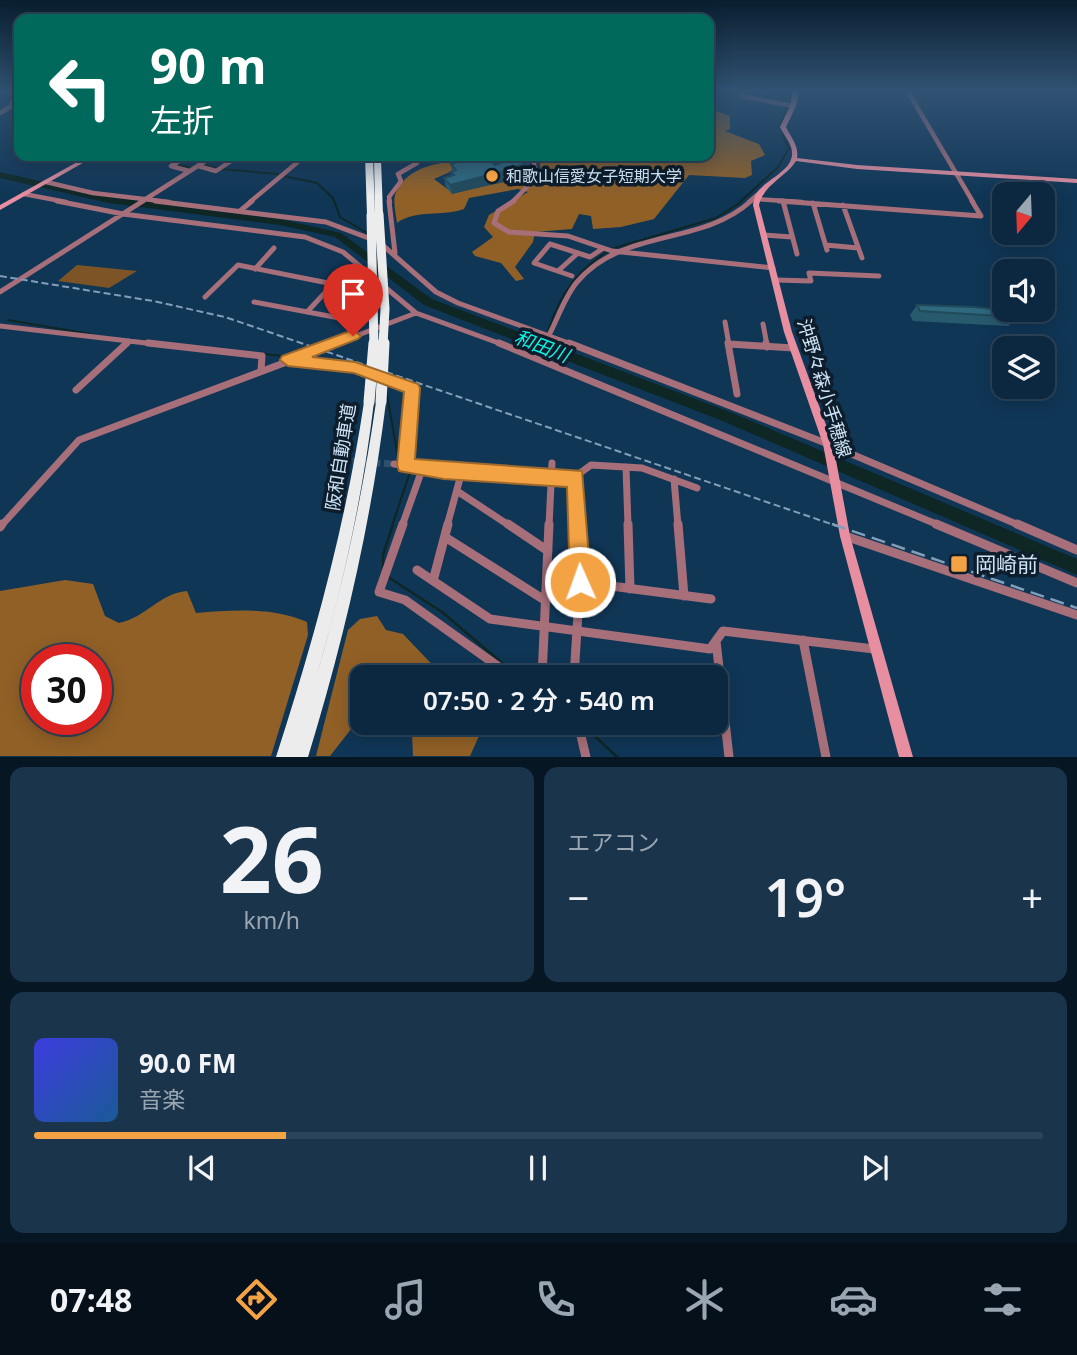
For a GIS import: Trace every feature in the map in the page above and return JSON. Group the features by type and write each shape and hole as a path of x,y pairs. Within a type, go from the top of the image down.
{"highway":[{"name":"阪和自動車道","path":"370,161 375,214"},
{"name":"阪和自動車道","path":"300,757 354,560 368,495 375,402 376,161"},
{"name":"阪和自動車道","path":"284,757 341,559 375,402"}],"main road":[{"path":"757,197 787,170 794,159 795,148 784,125"},
{"path":"794,159 858,167 1077,181"},
{"path":"0,208 83,161"},
{"name":"沖野々森小手穂線","path":"757,197 793,348 829,446 845,536 874,649 906,757"}],"street":[{"path":"549,335 576,283 615,252 721,221 735,215 757,197 981,216 927,125"},
{"path":"179,161 171,166 189,172"},
{"path":"198,166 216,171 231,161"},
{"path":"240,211 299,161"},
{"path":"396,255 392,245 390,197 401,181 398,174 417,161"},
{"path":"534,161 536,178 511,204 498,211 494,223 512,234 559,234 615,252 664,257 686,263 773,268"},
{"path":"0,292 204,162"},
{"path":"46,182 145,200 326,222 379,242 436,292 458,303 549,335 829,446 1077,550"},
{"path":"24,194 123,213 305,237 328,243 360,265 416,313 521,351 834,479 1077,583"},
{"path":"783,201 797,254"},
{"path":"813,203 826,248 858,247"},
{"path":"843,205 862,258"},
{"path":"764,235 792,237"},
{"path":"572,276 534,263 550,244 590,257 602,249"},
{"path":"255,268 274,248"},
{"path":"558,271 578,253"},
{"path":"205,297 238,265 333,284 307,312"},
{"path":"776,280 811,281 809,273 879,276"},
{"path":"254,302 350,320 353,322 353,336"},
{"path":"0,527 79,440 416,313"},
{"path":"725,322 737,394"},
{"path":"762,324 767,346"},
{"path":"0,326 262,356 261,370"},
{"path":"76,390 129,341"},
{"path":"729,344 793,348"},
{"path":"288,360 355,368 412,388 405,465"},
{"path":"543,665 552,463"},
{"path":"394,464 551,478 576,477 591,466 642,468 697,488"},
{"path":"423,467 379,592 405,600 496,665"},
{"path":"626,467 630,589"},
{"path":"433,581 462,471"},
{"path":"575,665 580,582 576,477"},
{"path":"674,480 684,596"},
{"path":"457,491 548,551"},
{"path":"845,536 1077,615"},
{"path":"445,537 546,601"},
{"path":"417,570 490,619 710,649 723,631 874,649"},
{"path":"580,582 711,599"},
{"path":"803,640 826,757"},
{"path":"716,641 717,665"},
{"path":"581,735 586,757"},
{"path":"725,735 729,757"}],"shaded area":[{"path":"714,125 730,125 730,129 725,131 759,144 765,155 751,161 752,175 745,178 689,175 654,219 621,227 593,229 591,216 579,214 572,229 535,232 533,242 515,267 524,279 516,281 501,263 475,256 472,252 493,237 484,227 489,215 528,192 518,189 469,198 464,209 412,216 397,223 394,198 399,186 422,168 460,162 459,168 434,179 453,193 542,174 539,161 714,161"},
{"path":"77,265 137,271 109,288 58,281"},
{"path":"65,580 93,584 105,616 119,623 137,616 169,596 187,591 196,613 267,612 307,622 308,635 271,756 0,756 0,591"},
{"path":"377,616 386,630 403,634 433,665 350,665 350,730 330,756 316,756 348,630 360,619"},
{"path":"412,735 479,735 470,756 413,756"}],"building":[{"path":"462,161 491,161 495,165 507,161 530,161 518,166 520,167 450,185 444,178 454,175 451,172 456,170 451,164"},
{"path":"917,305 973,307 992,309 992,315 920,311"}],"waterway":[{"path":"611,249 716,218 738,204 778,167 789,148 782,125"},
{"path":"159,161 172,163"},
{"path":"177,165 192,168"},
{"path":"204,165 216,168"},
{"path":"221,169 278,174"},
{"name":"和田川","path":"0,175 109,200 280,222 338,235 428,302 730,418 1077,567"},
{"path":"284,176 317,183 333,198 340,217 369,234"},
{"path":"544,345 553,316 566,292 583,270 607,252"},
{"path":"8,320 90,334"},
{"path":"265,354 291,357"},
{"path":"304,358 343,363"},
{"path":"387,395 398,457 403,458"},
{"path":"392,526 411,469"},
{"path":"383,568 383,555 393,524"},
{"path":"388,577 442,612 504,665"},
{"path":"594,735 617,757"}],"tunnel":[{"path":"342,461 394,464"}],"railway":[{"path":"0,276 153,301 225,317 837,526"},
{"path":"832,524 1077,608"}],"place":[{"name":"和歌山信愛女子短期大学","path":"492,176"},
{"name":"岡崎前","path":"959,564"}],"route":[{"path":"353,336 288,360 355,368 412,388 405,465 444,471 572,479 576,477 580,582"}]}
